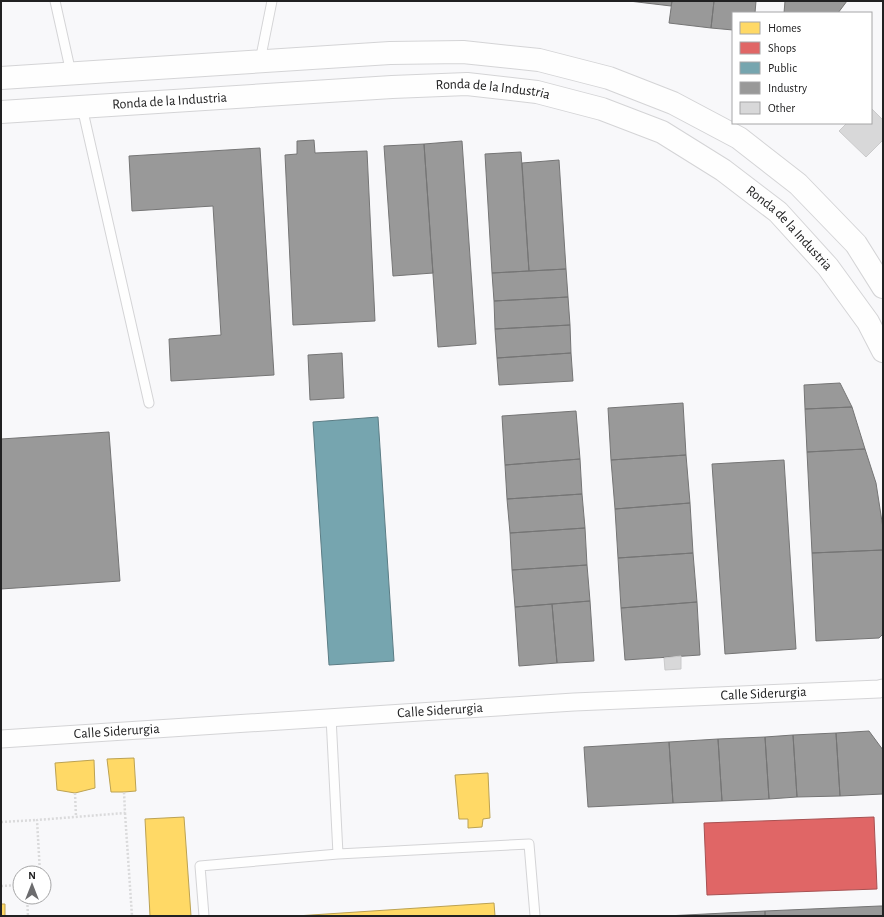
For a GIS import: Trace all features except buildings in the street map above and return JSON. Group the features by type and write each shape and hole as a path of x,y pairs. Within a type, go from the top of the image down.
{"street":[{"path":"1,78 390,53 462,52 539,60 609,78 673,103 739,138 798,184 856,244 883,287"},
{"name":"Ronda de la Industria","path":"1,112 392,87 467,84 537,92 602,109 662,132 723,170 778,212 828,266 868,322 883,351"},
{"name":"Calle Siderurgia","path":"1,739 574,702 882,689"}],"lane":[{"path":"55,1 71,73"},
{"path":"260,61 272,1"},
{"path":"82,107 150,404"},
{"path":"331,717 338,854"},
{"path":"204,916 200,866 338,854 529,844 534,916"}],"path":[{"path":"124,792 132,916"},
{"path":"75,793 76,817"},
{"path":"1,822 125,813"},
{"path":"38,820 40,865"},
{"path":"1,886 12,885"},
{"path":"27,905 28,916"}]}
